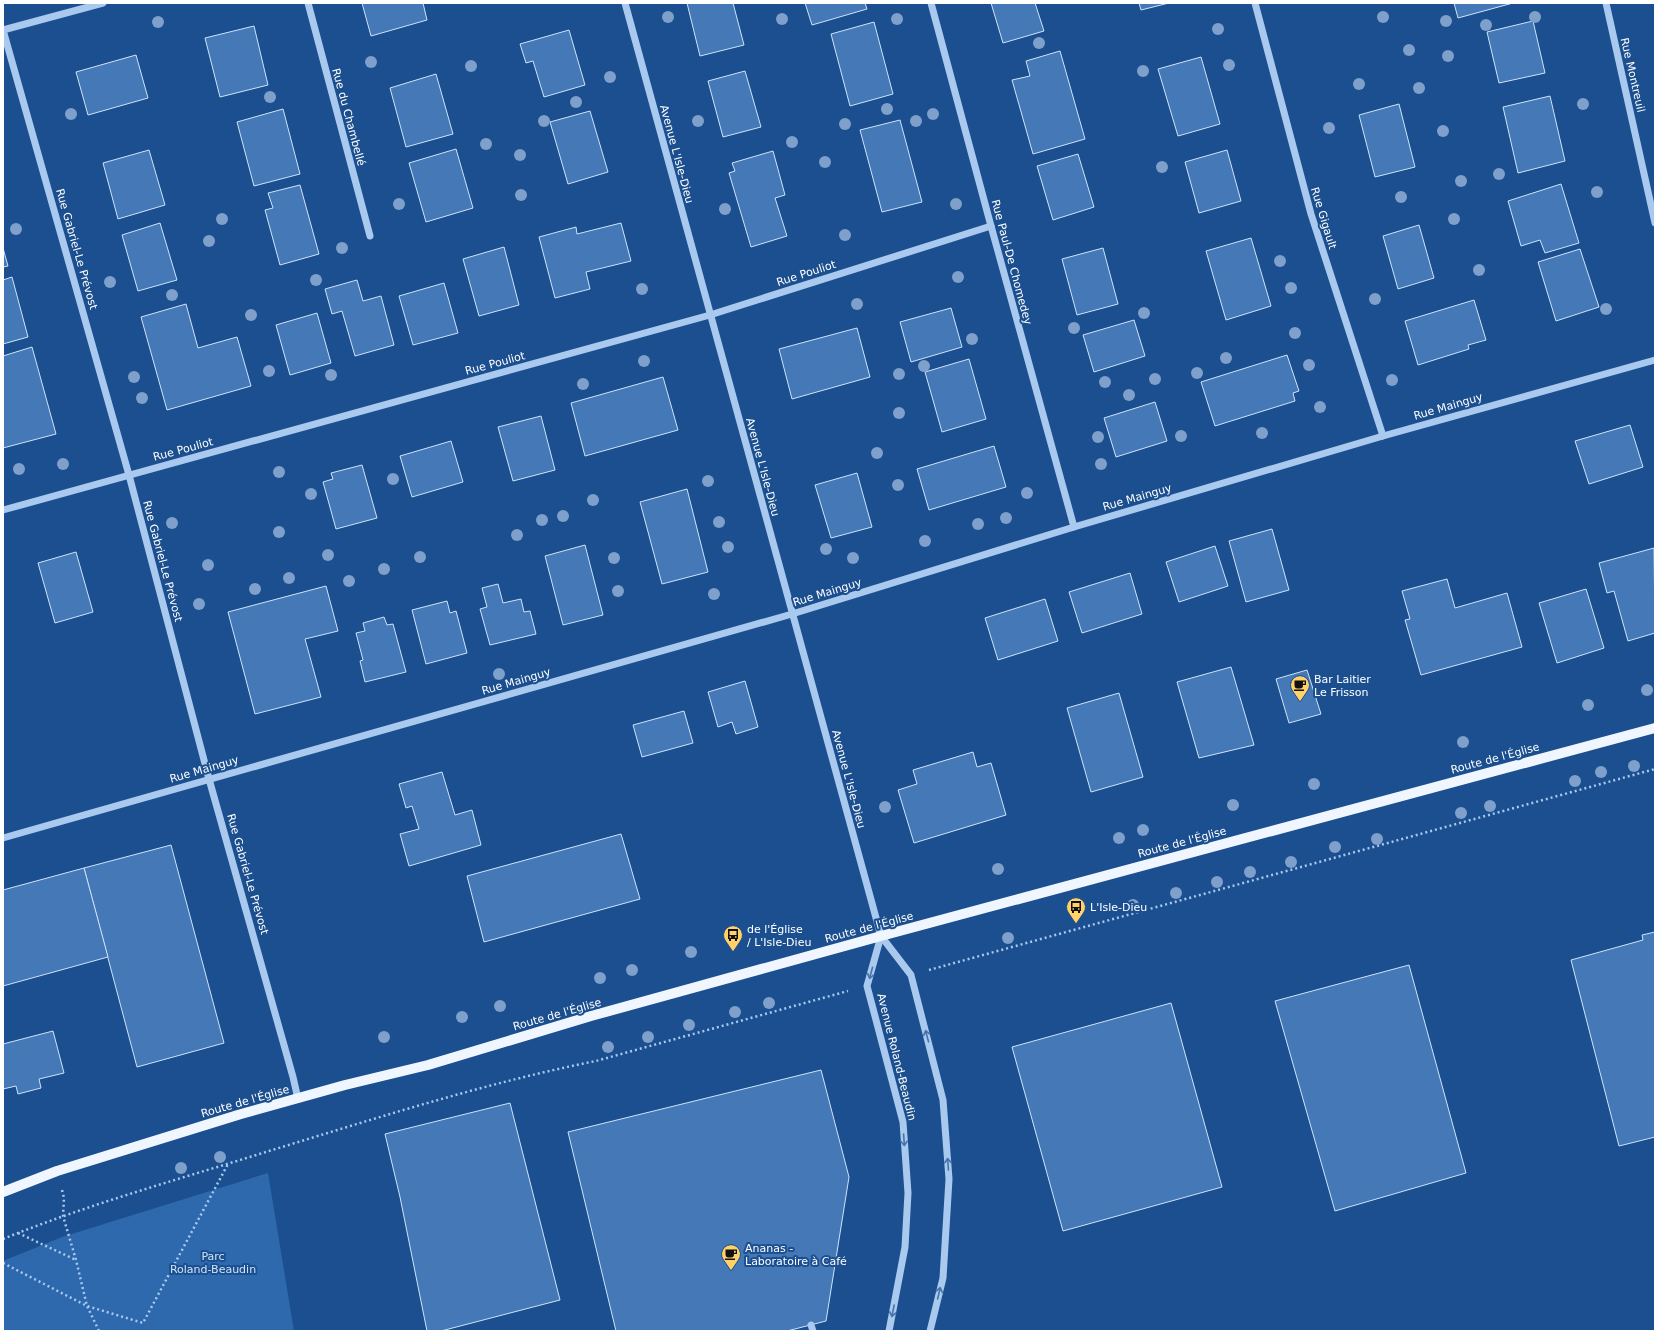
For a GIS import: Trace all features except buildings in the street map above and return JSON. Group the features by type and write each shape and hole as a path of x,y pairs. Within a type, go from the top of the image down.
{"main road":[{"name":"Route de l'Église","path":"3,1192 57,1171 241,1114 428,1065 591,1016 881,936 1655,728"}],"street":[{"path":"3,30 103,3"},
{"name":"Rue du Chambellé","path":"308,3 370,236"},
{"name":"Avenue L'Isle-Dieu","path":"625,3 881,936"},
{"name":"Rue Paul-De Chomedey","path":"931,3 1074,527"},
{"name":"Rue Gigault","path":"1255,3 1311,214 1383,436"},
{"name":"Rue Montreuil","path":"1606,3 1653,203 1655,223"},
{"name":"Rue Gabriel-Le Prévost","path":"3,30 129,475 209,779 291,1069 298,1099"},
{"name":"Rue Pouliot","path":"3,510 710,315 991,226"},
{"name":"Rue Mainguy","path":"3,838 792,614 1074,527 1383,436 1655,360"},
{"path":"881,936 911,975 944,1100 949,1179 943,1278 930,1331"},
{"name":"Avenue Roland-Beaudin","path":"881,936 867,986 903,1122 908,1193 905,1247 889,1331"}],"path":[{"path":"911,975 1655,769"},
{"path":"3,1239 62,1216 394,1113 867,986"},
{"path":"3,1263 87,1306 143,1323 228,1164"},
{"path":"57,1171 64,1198 62,1216 76,1260 87,1306 99,1331"},
{"path":"17,1233 76,1260"}],"green space":[{"name":"Parc Roland-Beaudin","path":"268,1173 294,1331 3,1331 3,1261 62,1237"}],"place":[{"name":"Bar Laitier Le Frisson","path":"1300,702"},
{"name":"L'Isle-Dieu","path":"1076,924"},
{"name":"de l'Église / L'Isle-Dieu","path":"733,952"},
{"name":"Ananas - Laboratoire à Café","path":"731,1271"}]}
